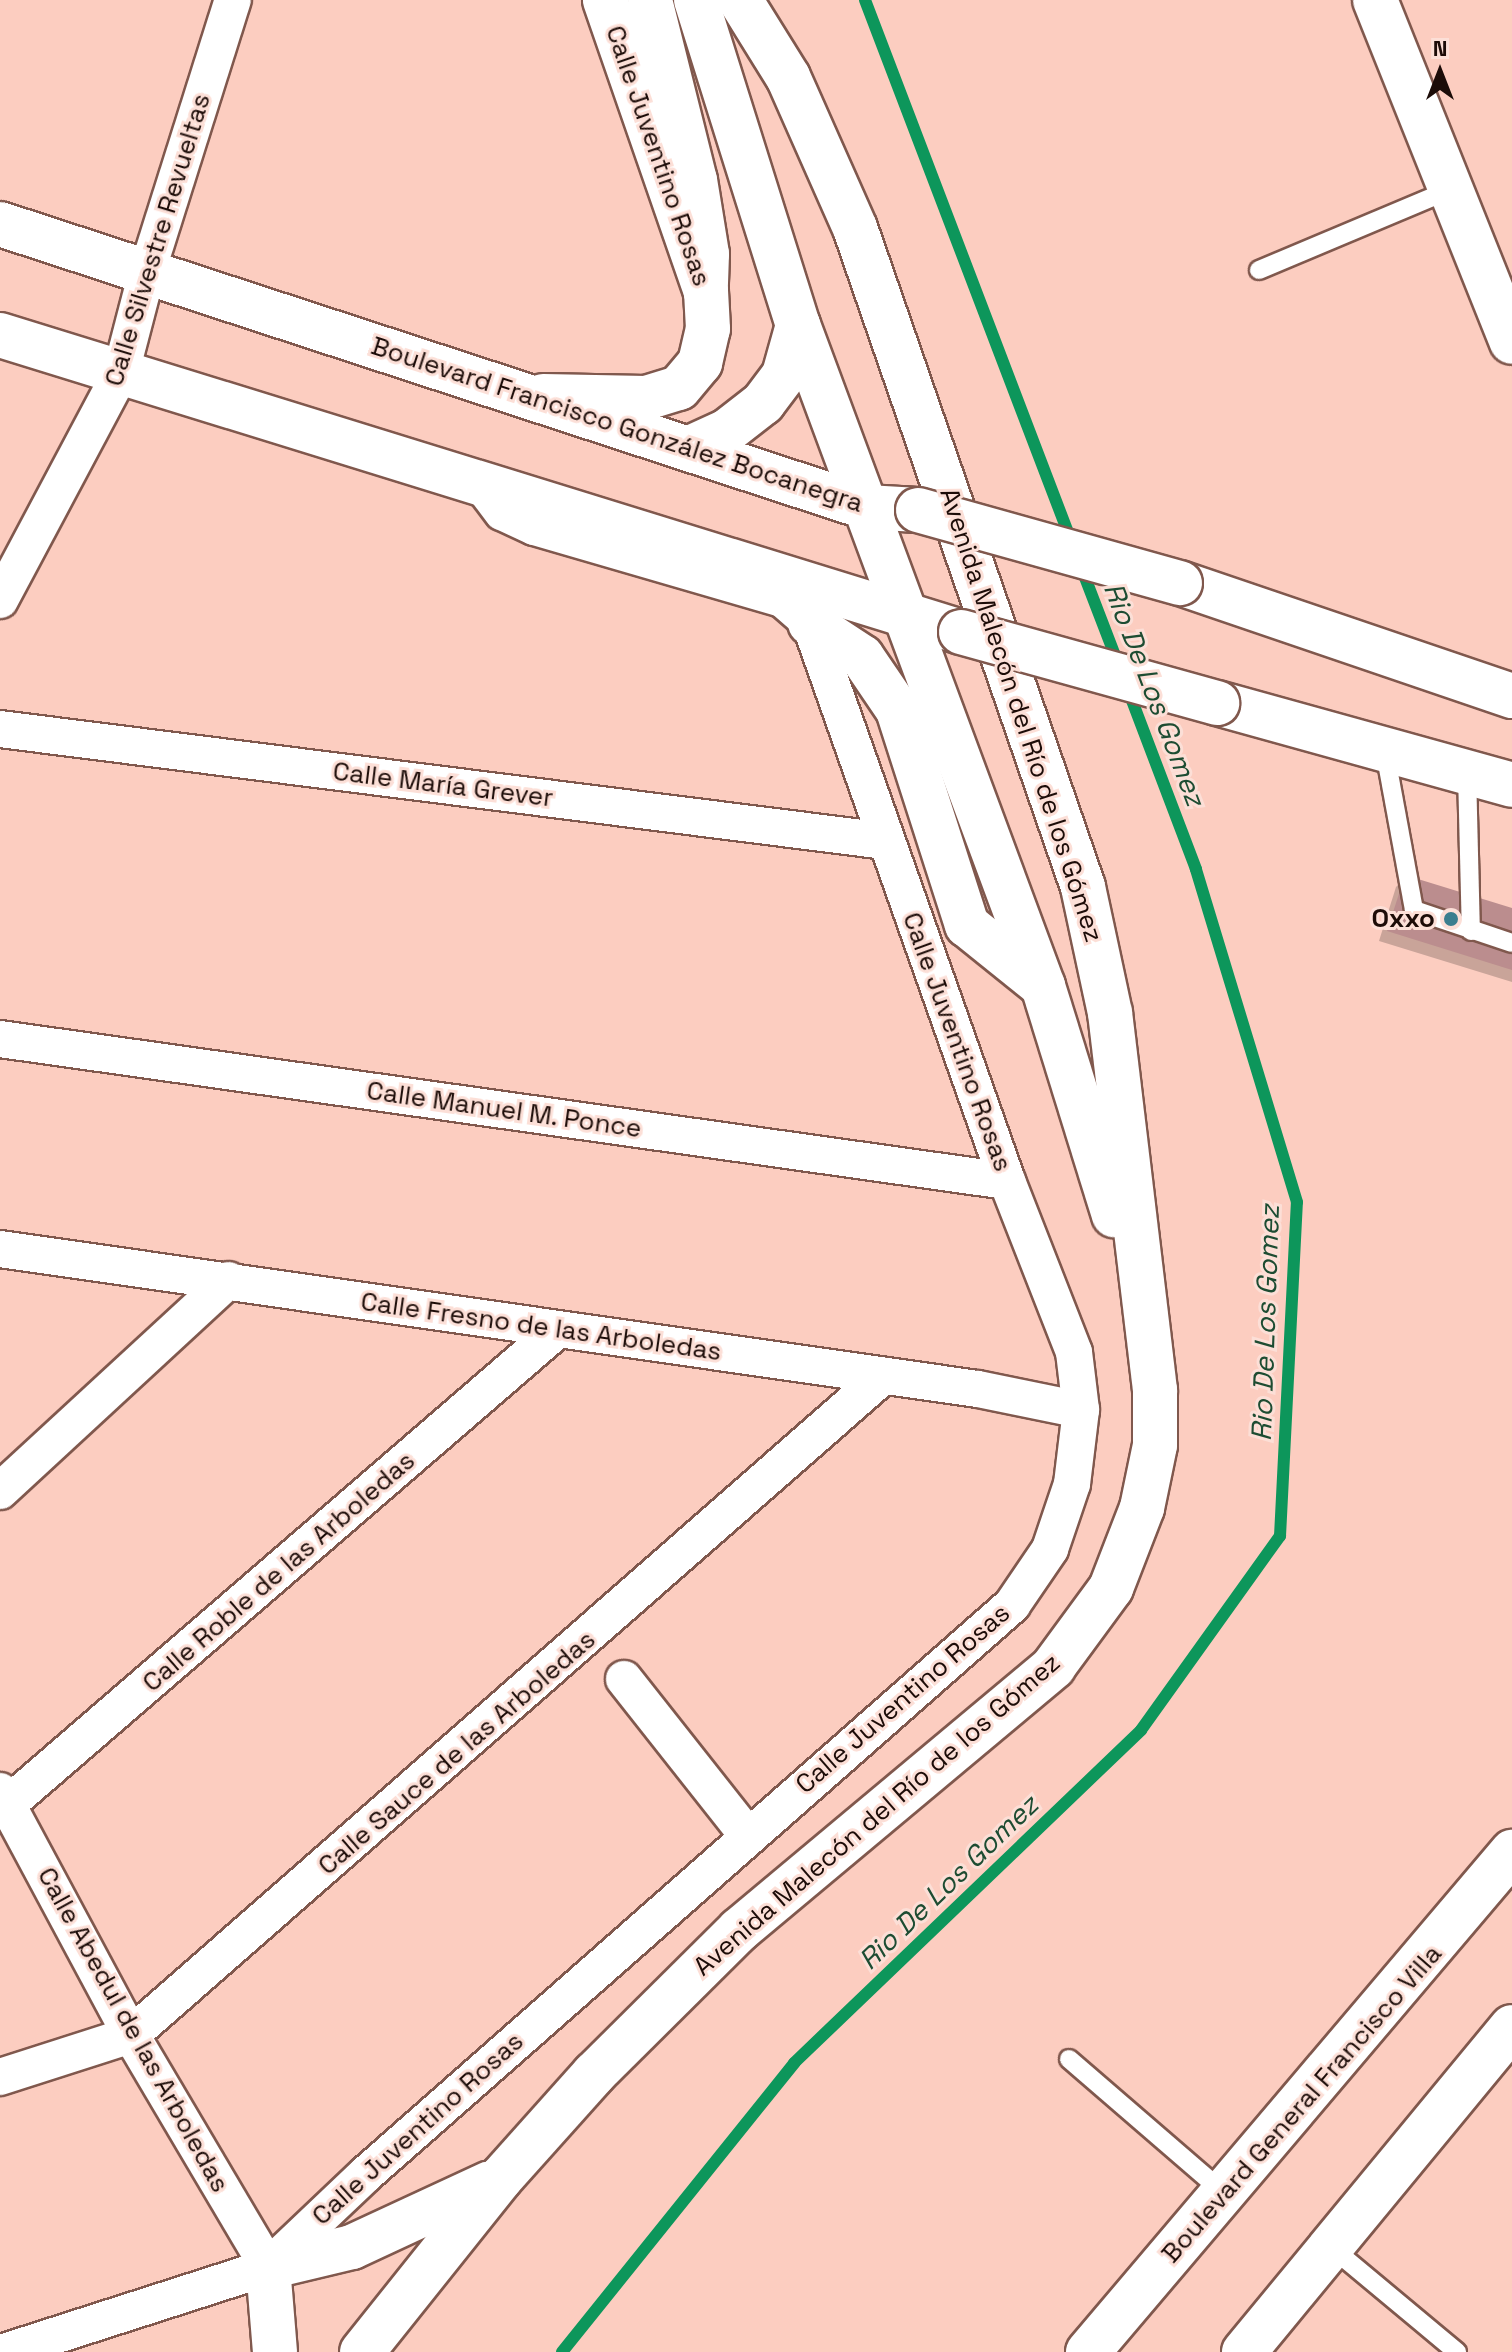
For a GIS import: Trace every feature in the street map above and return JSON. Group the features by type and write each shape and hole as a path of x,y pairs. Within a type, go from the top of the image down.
{"main road":[{"name":"Calle Juventino Rosas","path":"525,396 646,398 679,388 700,363 708,329 706,292 605,0"},
{"path":"650,0 698,193 706,292"},
{"path":"696,0 798,325 1043,986 1146,1320"},
{"name":"Avenida Malecón del Río de los Gómez","path":"362,2352 501,2178 594,2074 739,1930 1053,1667 1111,1588 1142,1508 1155,1445 1155,1390 1110,1013 1083,887 855,228 794,90 740,0"},
{"path":"1375,0 1452,189 1500,280 1512,342"},
{"name":"Boulevard Francisco González Bocanegra","path":"0,224 866,507 918,510 1180,583 1512,696"},
{"path":"690,448 727,431 763,403 784,375 798,325"},
{"path":"0,335 476,478 961,632 1512,785"},
{"path":"810,623 862,657 898,710 967,925 1043,986"},
{"name":"Boulevard General Francisco Villa","path":"1088,2352 1512,1852"},
{"path":"1244,2352 1512,2027"},
{"path":"275,2352 268,2267 386,2234 501,2178"}],"street":[{"name":"Calle Silvestre Revueltas","path":"0,600 121,372 147,272 233,0"},
{"path":"476,478 502,512 534,527 782,599 810,623"},
{"name":"Calle Juventino Rosas","path":"268,2267 747,1835 1012,1605 1050,1549 1072,1484 1081,1410 1074,1352 1007,1181 810,623"},
{"name":"Calle María Grever","path":"0,729 885,841"},
{"name":"Calle Manuel M. Ponce","path":"0,1039 1007,1181"},
{"name":"Calle Fresno de las Arboledas","path":"0,1249 883,1376 1081,1410"},
{"path":"0,1491 229,1280"},
{"name":"Calle Roble de las Arboledas","path":"3,1803 557,1330"},
{"name":"Calle Sauce de las Arboledas","path":"0,2077 131,2035 883,1376"},
{"path":"624,1679 747,1835"},
{"name":"Calle Abedul de las Arboledas","path":"3,1803 131,2035 268,2267"},
{"path":"4,2352 268,2267"}],"lane":[{"path":"1259,270 1452,189"},
{"path":"1385,749 1414,910 1512,943"},
{"path":"1467,772 1471,931"},
{"path":"1069,2059 1224,2193"},
{"path":"1331,2247 1446,2349"}],"building":[{"name":"Oxxo","path":"1405,875 1512,908 1512,970 1387,931"}],"waterway":[{"name":"Rio De Los Gomez","path":"865,0 1072,543"},
{"name":"Rio De Los Gomez","path":"1081,567 1119,666"},
{"name":"Rio De Los Gomez","path":"562,2352 794,2063 1141,1730 1280,1536 1297,1202 1196,869 1127,687"}],"place":[{"name":"Oxxo","path":"1451,919"}]}
